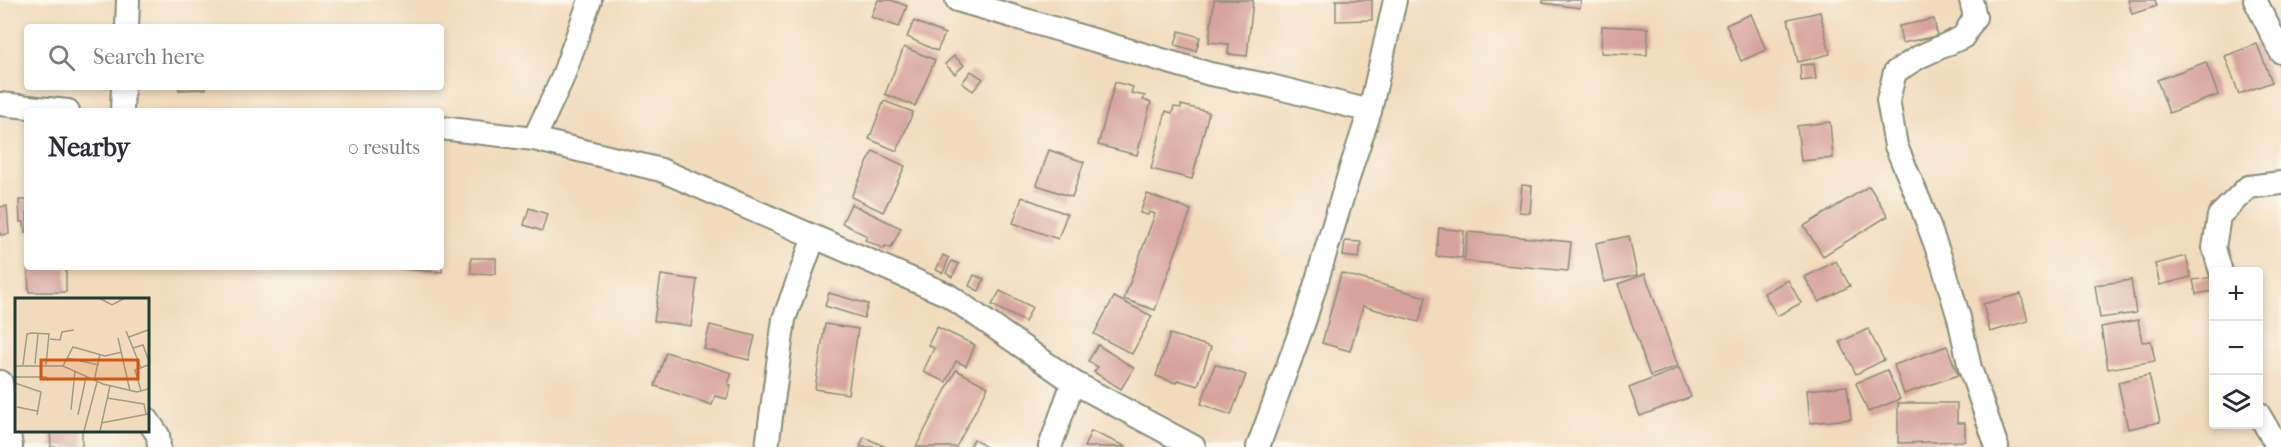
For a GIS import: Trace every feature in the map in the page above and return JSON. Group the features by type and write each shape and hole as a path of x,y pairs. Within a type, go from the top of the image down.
{"street":[{"path":"127,24 128,0"},
{"path":"534,139 562,79 590,0"},
{"path":"957,0 1210,74 1267,85 1370,111"},
{"path":"1258,447 1305,319 1370,111 1395,0"},
{"path":"1971,0 1975,17 1963,37 1919,57 1895,72 1888,100 1896,146 1943,265 1959,318 1970,368 1997,447"},
{"path":"2254,0 2281,52"},
{"path":"122,108 123,90"},
{"path":"0,104 39,108"},
{"path":"444,128 534,139 661,170 948,295 1073,382 1194,447"},
{"path":"2220,267 2214,248 2219,216 2248,187 2281,183"},
{"path":"767,447 784,319 814,237"},
{"path":"6,382 11,447"},
{"path":"1050,447 1073,382"},
{"path":"148,420 158,435 159,447"},
{"path":"2263,420 2278,447"}],"building":[{"path":"878,0 891,0 907,6 899,27 871,17"},
{"path":"1214,0 1253,0 1247,56 1228,54 1229,44 1209,42"},
{"path":"1336,0 1372,0 1372,20 1336,21"},
{"path":"1543,0 1581,0 1580,8 1543,3"},
{"path":"2128,0 2155,0 2157,6 2132,14"},
{"path":"1820,12 1830,54 1798,62 1788,19"},
{"path":"1751,14 1766,50 1741,61 1726,25"},
{"path":"1934,19 1937,36 1902,43 1899,26"},
{"path":"914,21 945,34 937,51 907,37"},
{"path":"1602,26 1648,28 1647,55 1601,53"},
{"path":"1179,31 1200,37 1196,51 1175,45"},
{"path":"2257,44 2272,82 2239,94 2225,56"},
{"path":"904,47 935,60 915,106 885,94"},
{"path":"954,56 964,65 955,74 945,64"},
{"path":"2206,62 2218,95 2169,113 2157,80"},
{"path":"1814,64 1816,79 1801,81 1800,65"},
{"path":"971,71 983,79 973,91 962,83"},
{"path":"1115,82 1133,87 1131,93 1145,96 1143,100 1151,102 1137,155 1098,145"},
{"path":"884,101 913,112 897,151 869,139"},
{"path":"1181,105 1209,112 1192,179 1151,169 1166,111 1172,113 1174,107 1181,108"},
{"path":"1830,122 1833,158 1801,161 1797,126"},
{"path":"1049,150 1084,162 1072,197 1037,185"},
{"path":"873,151 905,166 883,212 851,197"},
{"path":"1522,185 1532,186 1530,213 1519,212"},
{"path":"1869,186 1888,216 1823,256 1804,226"},
{"path":"1147,194 1191,210 1155,310 1124,299 1155,214 1140,213"},
{"path":"1022,197 1067,214 1058,239 1013,223"},
{"path":"19,200 24,200 24,222 20,222"},
{"path":"851,204 901,228 891,248 885,246 884,249 865,240 867,236 842,223"},
{"path":"7,206 9,234 0,235 0,207"},
{"path":"529,208 547,214 542,231 524,225"},
{"path":"1439,228 1464,231 1462,258 1436,256"},
{"path":"1468,232 1571,242 1568,271 1464,261"},
{"path":"1629,236 1637,275 1604,282 1596,243"},
{"path":"1345,241 1361,242 1359,258 1343,256"},
{"path":"943,255 949,258 943,273 936,270"},
{"path":"2186,256 2191,277 2160,285 2155,264"},
{"path":"471,258 496,258 496,274 471,273"},
{"path":"952,261 959,264 952,277 946,273"},
{"path":"1836,261 1850,286 1819,302 1805,277"},
{"path":"28,270 66,270 66,292 29,292"},
{"path":"415,270 442,270 442,272"},
{"path":"1341,273 1426,297 1419,322 1363,306 1350,351 1322,343"},
{"path":"1645,274 1678,366 1650,376 1618,284"},
{"path":"661,275 697,280 691,326 654,321"},
{"path":"974,275 984,279 979,291 969,286"},
{"path":"2209,278 2209,292 2196,294 2193,280"},
{"path":"1788,280 1801,303 1777,316 1764,293"},
{"path":"2131,280 2136,313 2100,318 2095,285"},
{"path":"1000,291 1032,307 1025,322 992,305"},
{"path":"829,293 868,304 864,318 825,306"},
{"path":"2021,294 2028,321 1990,332 1983,304"},
{"path":"1114,297 1152,316 1132,354 1094,334"},
{"path":"2138,320 2142,342 2151,341 2155,361 2108,369 2101,327"},
{"path":"825,324 858,329 848,394 815,389"},
{"path":"710,325 755,336 749,360 704,349"},
{"path":"937,327 975,345 966,366 956,361 946,382 923,372 934,348 928,345"},
{"path":"1868,329 1884,360 1856,374 1840,342"},
{"path":"1170,334 1211,347 1198,386 1178,380 1176,383 1156,376"},
{"path":"1098,345 1134,368 1121,389 1094,372 1098,367 1088,361"},
{"path":"1947,346 1958,375 1904,394 1894,365"},
{"path":"666,352 732,373 728,384 731,385 727,399 715,396 712,405 655,386"},
{"path":"1215,364 1246,375 1231,415 1201,404"},
{"path":"1679,368 1691,397 1640,416 1629,388"},
{"path":"956,370 988,387 956,447 916,447"},
{"path":"1887,370 1900,399 1868,412 1856,383"},
{"path":"2149,375 2160,422 2128,429 2118,382"},
{"path":"1847,386 1851,419 1810,423 1807,390"},
{"path":"1898,403 1957,403 1957,423 1965,423 1965,441 1898,443"},
{"path":"1091,431 1127,447 1084,447"},
{"path":"50,432 82,432 82,447 51,447"},
{"path":"864,437 886,447 860,447"},
{"path":"974,439 986,447 969,447"}]}
